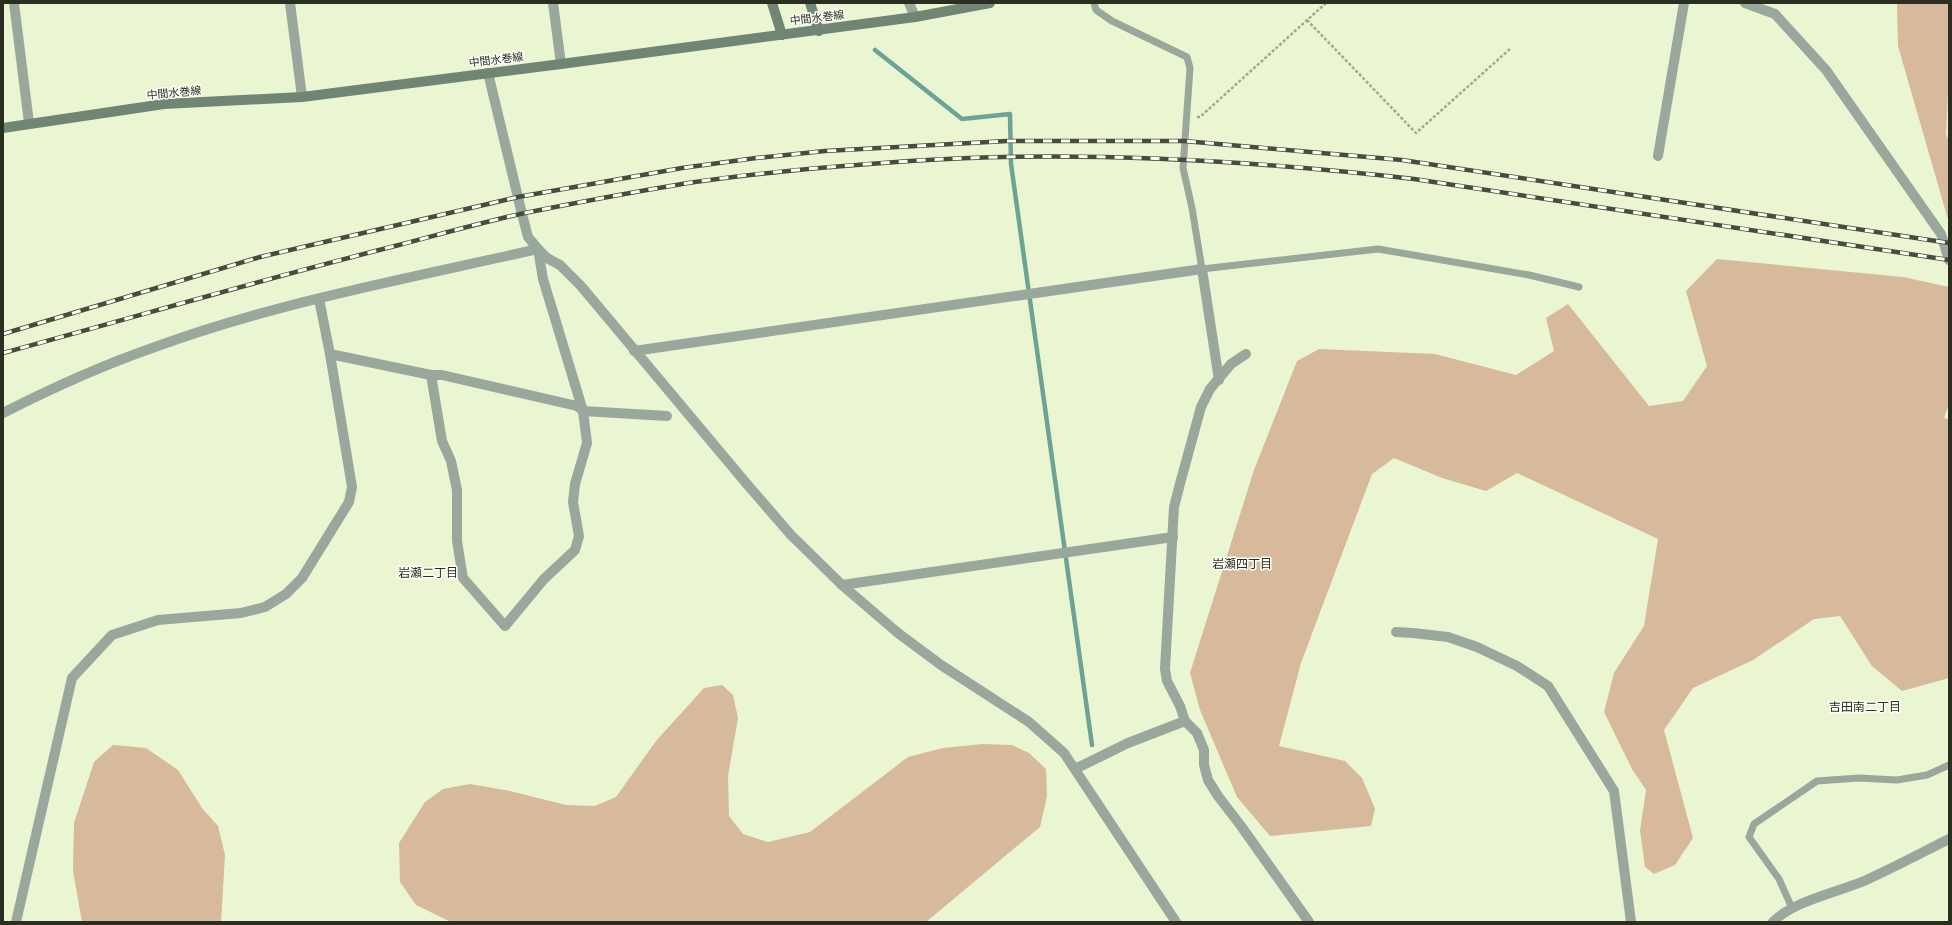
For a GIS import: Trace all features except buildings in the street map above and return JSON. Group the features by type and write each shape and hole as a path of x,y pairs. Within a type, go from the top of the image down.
{"main road":[{"path":"772,3 782,35"},
{"path":"810,3 819,31"},
{"name":"中間水巻線","path":"3,128 164,104 302,97 819,31 915,17 990,3"}],"street":[{"path":"14,3 29,123"},
{"path":"290,3 302,97"},
{"path":"553,3 561,64"},
{"path":"909,3 915,17"},
{"path":"1658,156 1684,3"},
{"path":"1745,3 1776,14 1826,70 1941,234 1949,260"},
{"path":"488,73 528,237 547,258 560,265 581,286 634,351 791,534 842,585 898,633 941,665 1029,722 1064,753 1176,922"},
{"path":"3,413 58,386 155,346 230,323 319,299 538,249"},
{"path":"431,375 442,441 451,461 457,490 457,541 463,578 505,626 544,579 575,550 579,536 573,502 576,484 587,443 583,411 543,279 538,249"},
{"path":"634,351 1202,269 1219,380"},
{"path":"16,922 72,678 112,635 158,620 241,613 265,607 286,594 302,578 348,502 352,487 330,354 319,299"},
{"path":"330,354 431,375 450,376 577,406 583,411 667,416"},
{"path":"1246,354 1231,364 1210,389 1201,407 1174,507 1165,669 1167,681 1180,706 1185,721 1197,733 1204,750 1204,765 1208,780 1309,922"},
{"path":"842,585 1173,537"},
{"path":"1396,632 1413,632 1448,637 1477,646 1517,666 1548,686 1614,791 1631,922"},
{"path":"1076,769 1128,743 1185,721"},
{"path":"1773,922 1780,915 1792,908 1864,881 1949,839"}],"lane":[{"path":"1094,3 1096,10 1112,21 1187,57 1190,68 1182,168 1192,208 1202,269 1378,249 1529,275 1579,287"},
{"path":"1792,908 1780,879 1749,837 1754,824 1817,781 1859,778 1897,780 1927,775 1949,765"}],"path":[{"path":"1186,119 1200,117 1326,3"},
{"path":"1307,20 1416,133 1511,48"}],"shaded area":[{"path":"1897,3 1949,3 1949,73 1946,133 1949,143 1949,223 1898,46"},
{"path":"1717,259 1903,277 1949,287 1949,404 1944,418 1949,419 1949,678 1902,691 1872,666 1840,616 1814,619 1753,660 1693,688 1664,730 1693,838 1675,865 1654,874 1645,867 1640,831 1646,790 1632,769 1604,712 1614,673 1644,626 1658,539 1517,473 1486,491 1442,478 1394,458 1372,474 1301,663 1279,746 1345,761 1362,778 1375,809 1371,826 1270,836 1237,797 1200,710 1190,673 1254,470 1297,361 1319,349 1435,354 1516,375 1554,351 1546,318 1568,304 1649,406 1683,401 1707,366 1686,291"},
{"path":"722,685 733,695 738,718 728,776 729,816 743,834 768,842 810,832 908,757 943,748 983,744 1012,745 1029,753 1046,769 1047,796 1040,827 926,922 451,922 416,905 400,882 399,843 425,802 443,789 470,784 510,791 566,805 595,806 616,797 656,741 704,688"},
{"path":"113,745 146,748 178,770 202,808 218,826 225,855 221,922 82,922 73,871 74,823 94,762"}],"waterway":[{"path":"875,50 962,119 1010,114 1011,164 1092,745"}],"railway":[{"path":"3,334 260,257 518,197 682,168 756,158 825,151 1007,141 1184,141 1402,160 1949,243"},
{"path":"3,353 300,271 525,213 688,183 799,170 910,161 1036,156 1099,157 1225,162 1351,172 1414,179 1949,260"}],"district":[{"name":"岩瀬四丁目","path":"1242,564"},
{"name":"岩瀬二丁目","path":"428,573"},
{"name":"吉田南二丁目","path":"1865,707"}]}
